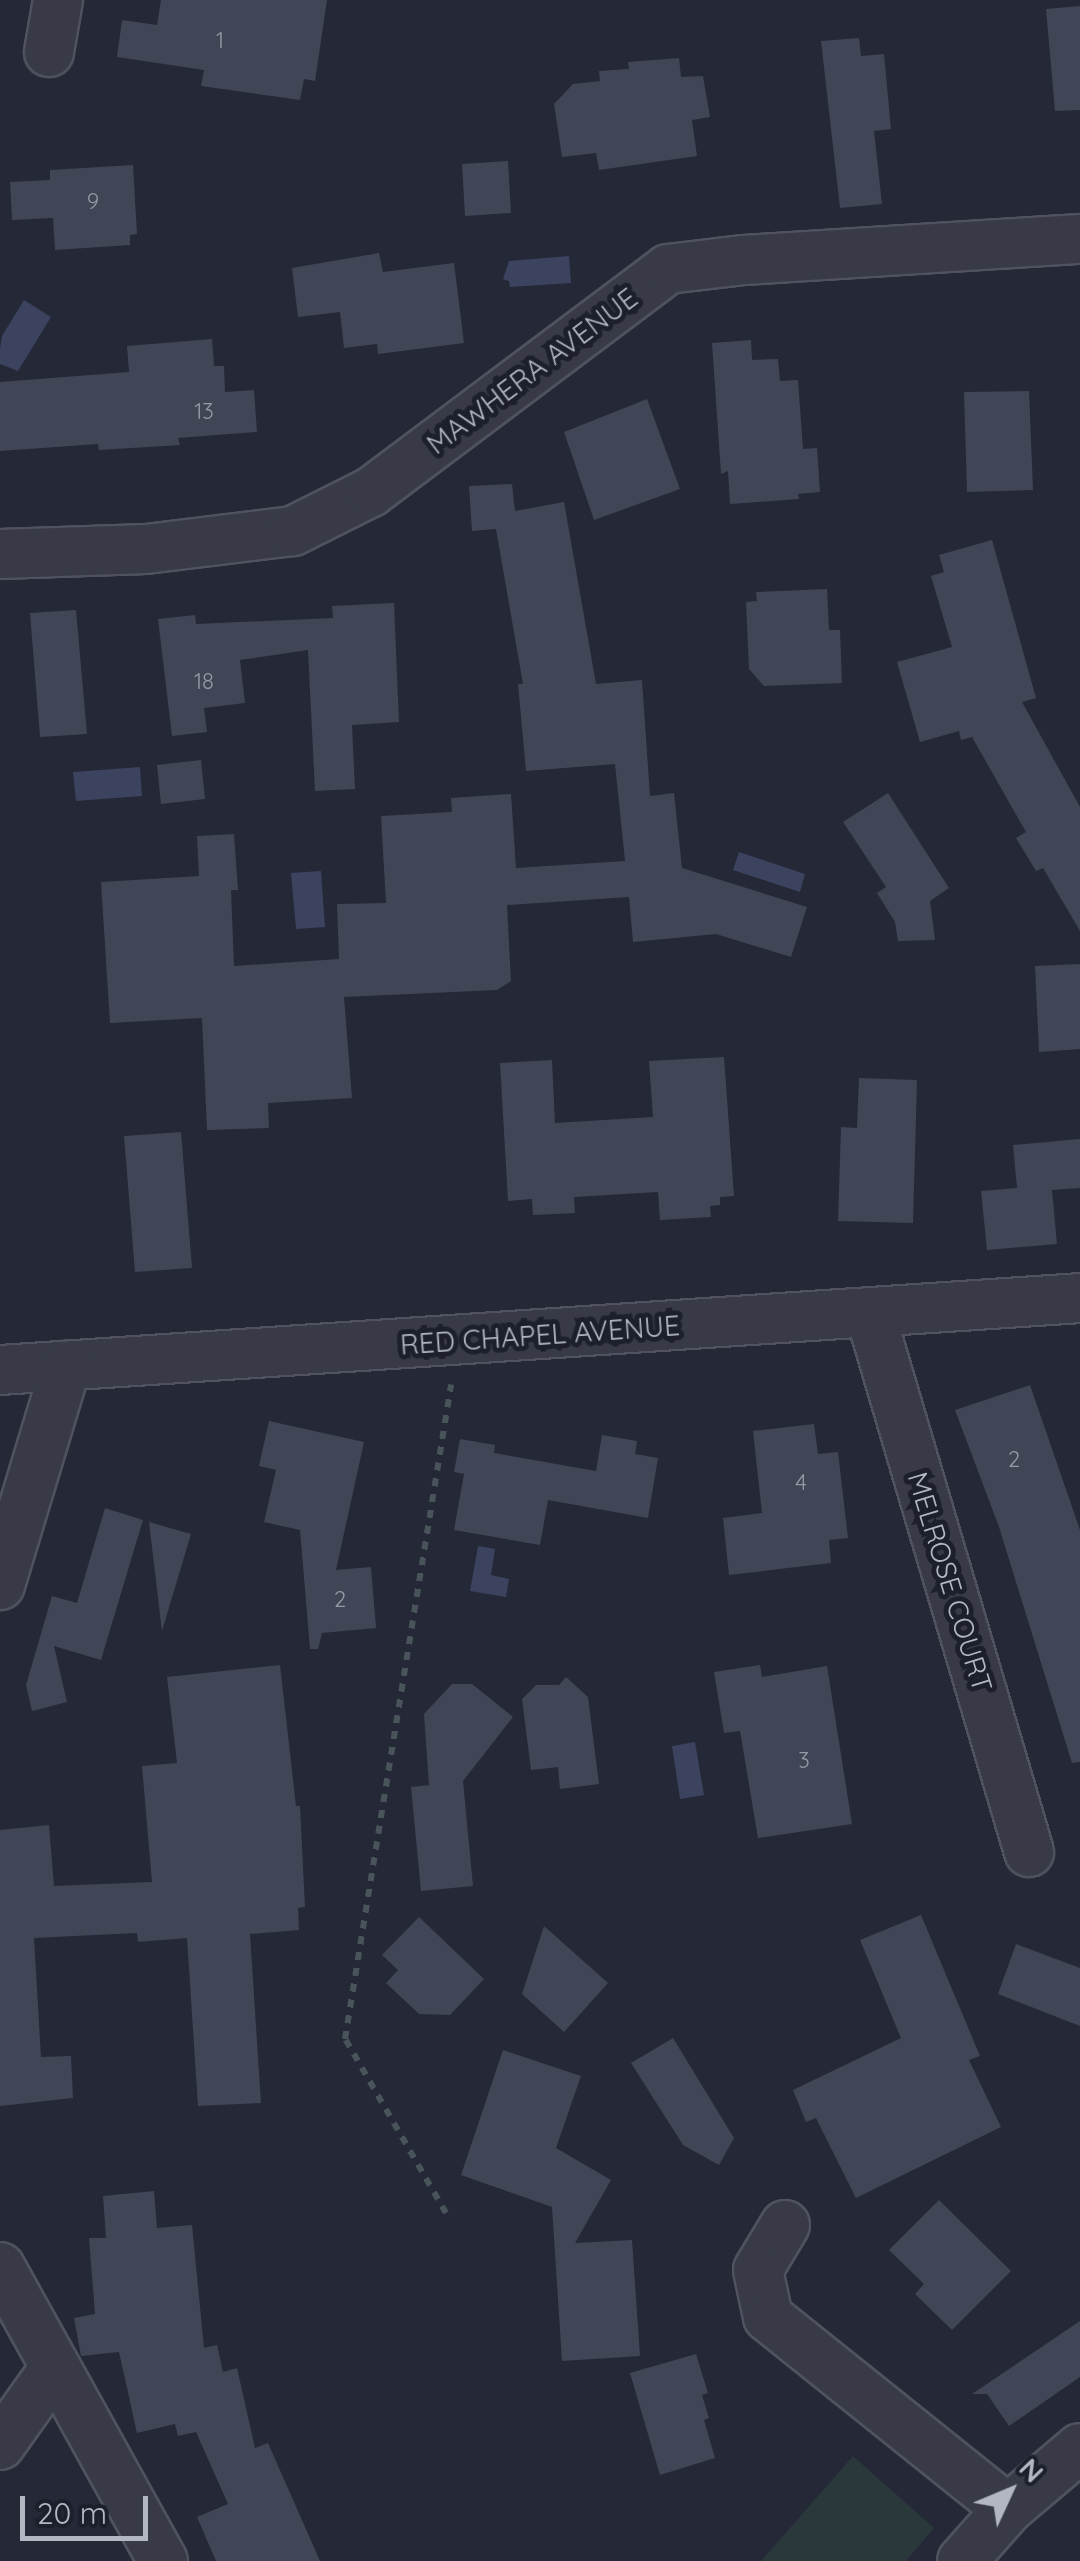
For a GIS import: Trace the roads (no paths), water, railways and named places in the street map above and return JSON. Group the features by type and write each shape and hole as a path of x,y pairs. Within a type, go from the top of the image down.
{"street":[{"path":"49,52 58,0"},
{"name":"MAWHERA AVENUE","path":"0,554 146,550 293,531 371,492 668,269 744,260 1080,238"},
{"name":"RED CHAPEL AVENUE","path":"0,1370 1080,1298"},
{"name":"MELROSE COURT","path":"870,1313 1030,1852"},
{"path":"0,1585 66,1366"},
{"path":"785,2225 758,2270 768,2317 1008,2509"},
{"path":"0,2267 163,2561"},
{"path":"0,2445 55,2368"},
{"path":"962,2561 1008,2509 1080,2448"}],"water":[{"path":"569,256 571,283 510,287 509,281 503,279 509,261"},
{"path":"24,300 51,317 18,371 0,364 0,349 2,336"},
{"path":"140,767 142,796 76,801 73,772"},
{"path":"739,852 805,874 800,892 733,870"},
{"path":"321,871 325,927 296,929 291,873"},
{"path":"478,1546 495,1549 491,1575 509,1579 506,1597 470,1591"},
{"path":"695,1742 704,1795 680,1799 672,1746"}]}
